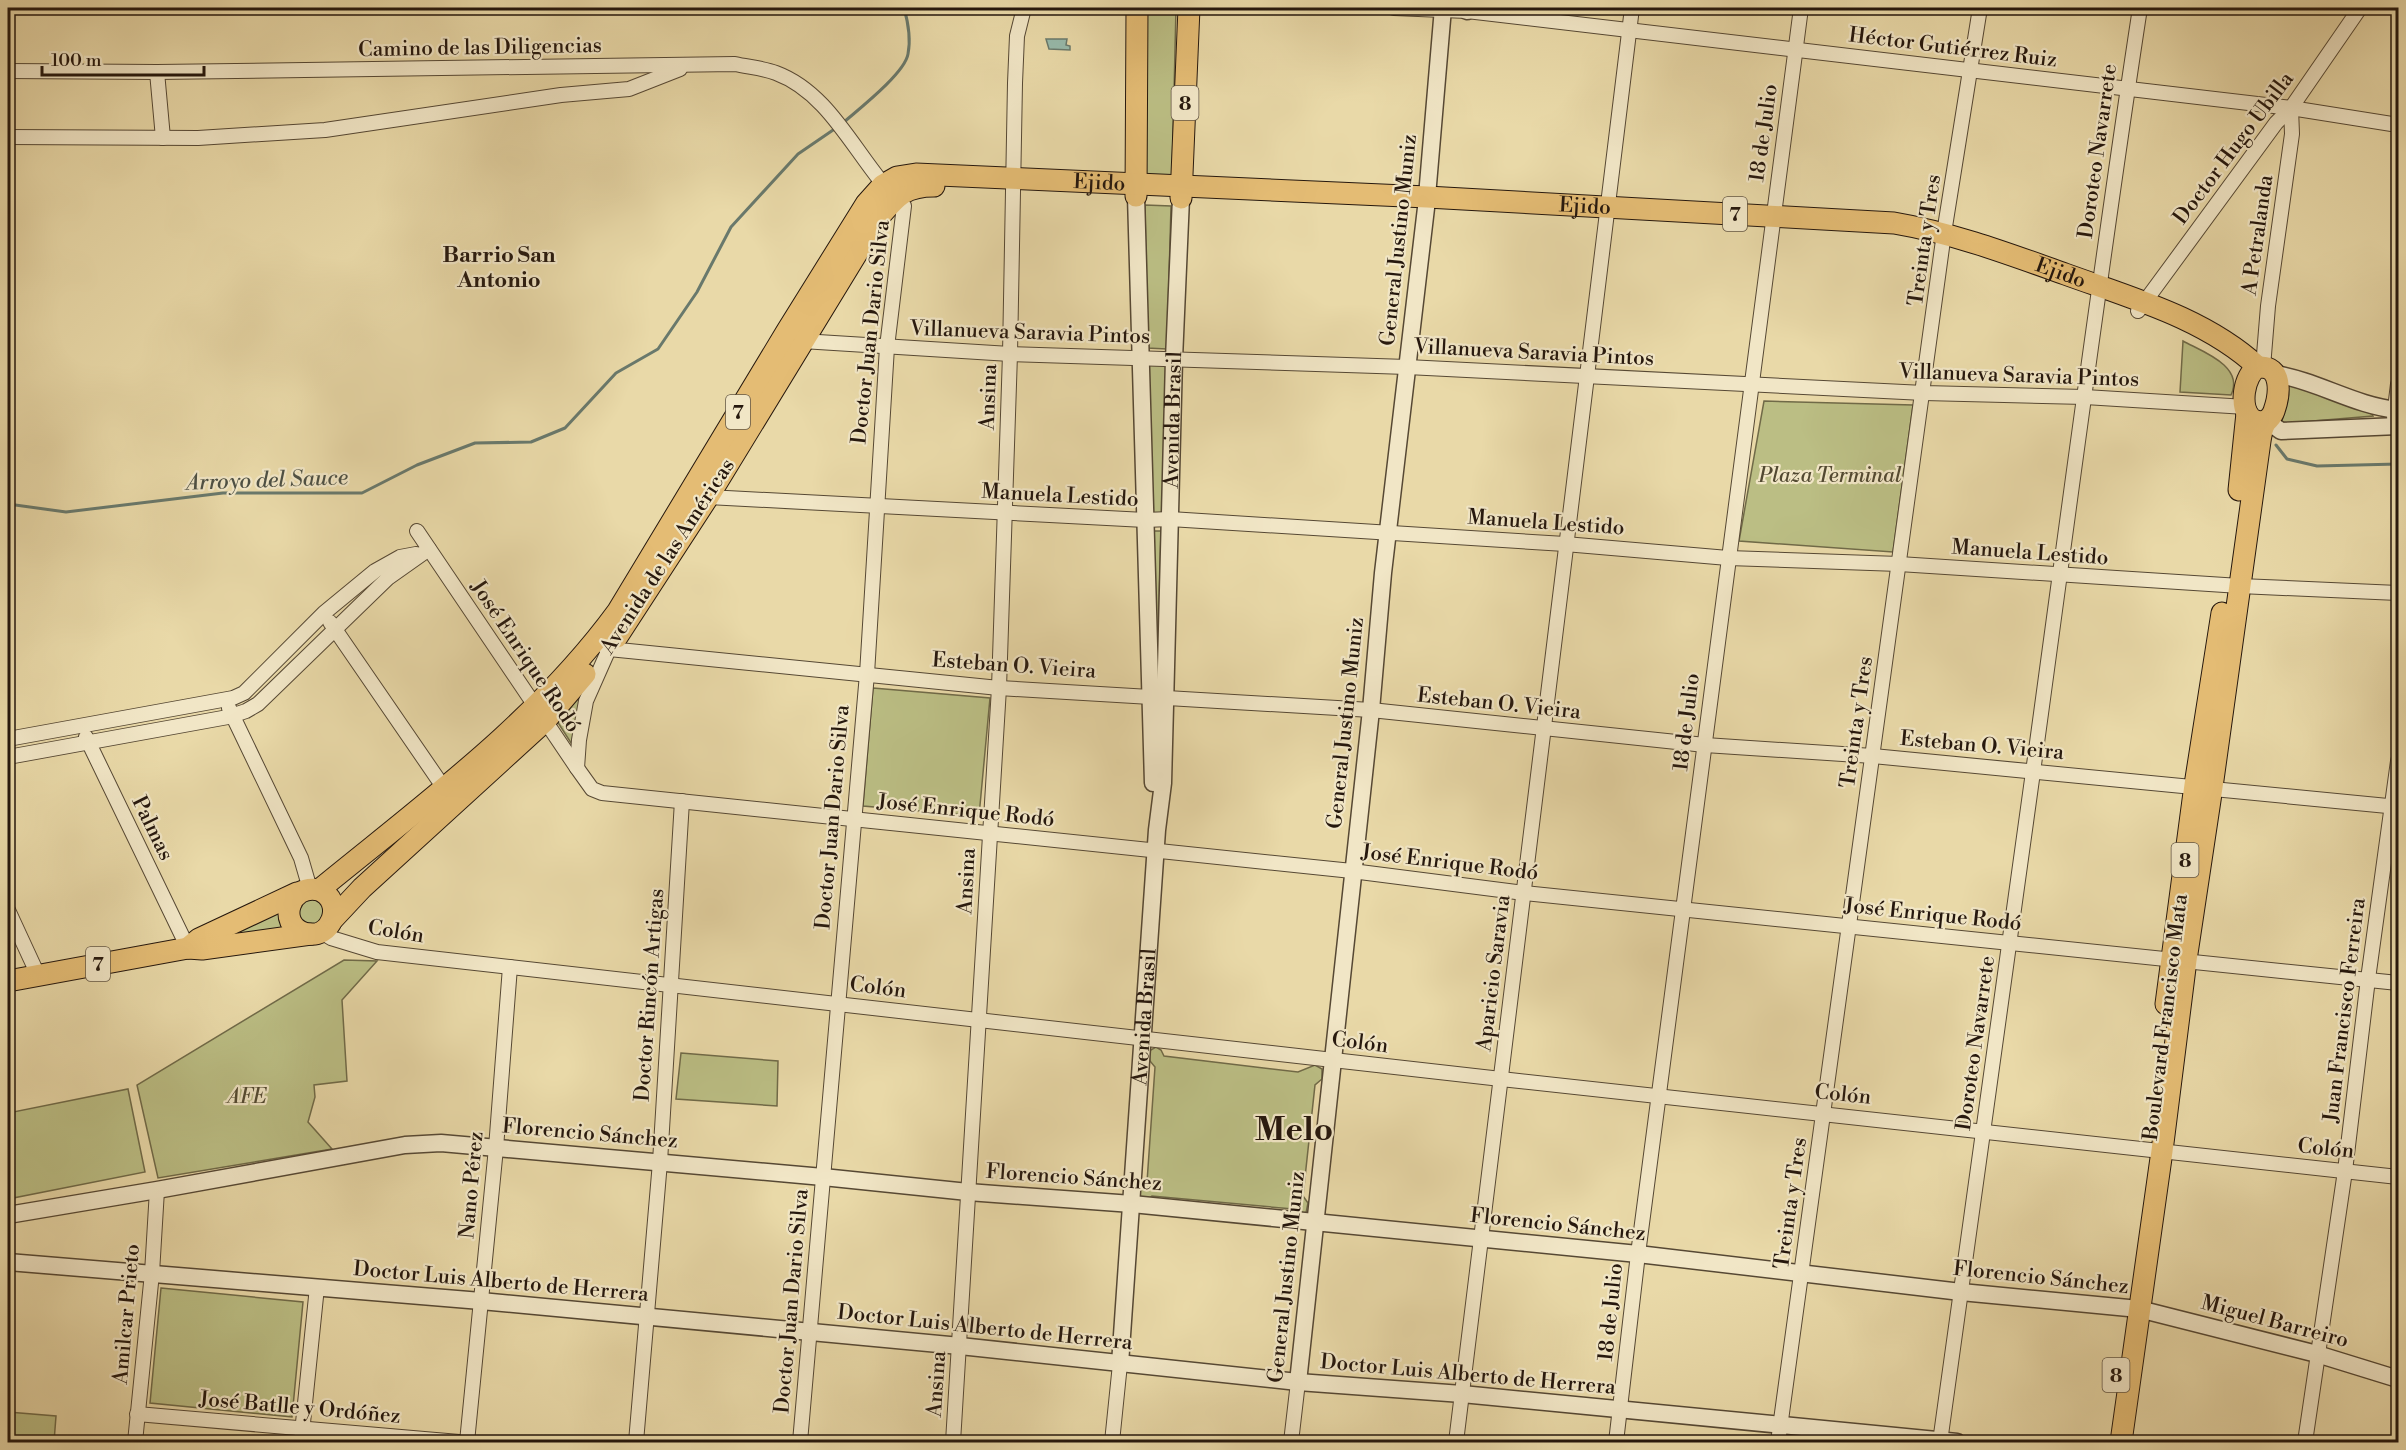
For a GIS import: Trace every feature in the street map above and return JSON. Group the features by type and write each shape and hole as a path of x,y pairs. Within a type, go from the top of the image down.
{"main road":[{"name":"Avenida Brasil","path":"1136,190 1137,8"},
{"name":"Avenida Brasil","path":"1182,192 1189,8"},
{"name":"Ejido","path":"889,192 918,186 1014,184 1427,202 1772,221 1944,238 2141,307 2204,341 2232,361 2261,371"},
{"name":"Avenida de las Américas","path":"8,981 188,948 202,950 322,928 540,714 637,609 700,492 794,336 879,217 889,192"},
{"path":"2261,371 2278,386 2275,408 2257,416 2261,371"},
{"name":"Boulevard Francisco Mata","path":"2107,1443 2132,1309 2155,1150 2178,959 2233,585 2260,441 2257,416"},
{"name":"Avenida de las Américas","path":"188,948 199,939 309,891 540,714"},
{"path":"309,891 327,894 334,911 322,928 302,932 291,920 290,905 309,891"},
{"name":"Boulevard Francisco Mata","path":"2121,1443 2132,1309"}],"street":[{"path":"1014,184 1017,36 1023,8"},
{"name":"Héctor Gutiérrez Ruiz","path":"1394,8 1466,9 1629,31 2291,108 2398,125"},
{"name":"Aparicio Saravia","path":"1456,1443 1565,544 1589,376 1632,8"},
{"name":"18 de Julio","path":"1616,1443 1638,1254 1801,8"},
{"name":"Treinta y Tres","path":"1778,1443 1944,238 1980,8"},
{"name":"Doroteo Navarrete","path":"1946,1442 1960,1293 2034,771 2058,575 2085,397 2097,291 2140,8"},
{"name":"Doctor Hugo Ubilla","path":"2141,307 2276,123 2291,108 2360,8"},
{"name":"General Justino Muniz","path":"1291,1443 1371,710 1387,533 1427,202 1443,9"},
{"name":"Camino de las Diligencias","path":"8,71 157,72 735,64 776,73 807,90 829,114 889,192"},
{"path":"8,137 198,138 325,130 561,95 629,89 688,66"},
{"path":"157,72 163,138"},
{"name":"A Petralanda","path":"2261,371 2292,134 2291,108"},
{"name":"Ansina","path":"953,1443 999,687 1006,514 1014,184"},
{"name":"Avenida Brasil","path":"1120,1364 1157,830 1157,696 1145,520 1136,190"},
{"name":"Doctor Juan Dario Silva","path":"800,1443 852,819 867,674 887,347 904,206 889,192"},
{"name":"Avenida Brasil","path":"1157,696 1170,519 1174,359 1182,192"},
{"name":"Villanueva Saravia Pintos","path":"794,336 887,347 1010,354 1407,367 1924,393 2085,397 2257,416"},
{"path":"2261,371 2293,377 2396,418"},
{"path":"2396,418 2398,384"},
{"path":"2257,416 2281,431 2396,418"},
{"name":"Manuela Lestido","path":"700,492 876,507 1145,520 1170,519 1565,544 1728,558 1899,564 2398,593"},
{"name":"José Enrique Rodó","path":"417,531 425,551 577,768 592,789 602,793 1352,871 1524,893 2398,983"},
{"path":"8,740 226,699 244,693 324,613 389,562 400,556 425,551"},
{"path":"8,758 231,716 246,711 258,704 388,578 425,551"},
{"path":"324,613 444,788"},
{"path":"577,768 586,701 602,645"},
{"name":"Esteban O. Vieira","path":"602,645 999,687 1371,710 1705,745 1873,756 2395,806"},
{"path":"226,699 231,716 301,858 309,891"},
{"name":"Palmas","path":"81,726 188,948"},
{"name":"Juan Francisco Ferreira","path":"2305,1443 2345,1171 2368,980 2395,806 2398,761"},
{"name":"Doctor Rincón Artigas","path":"636,1443 645,1316 660,1162 682,801"},
{"path":"8,910 38,975"},
{"name":"Colón","path":"322,928 332,938 377,952 980,1021 2398,1177"},
{"name":"Nano Pérez","path":"467,1443 496,1148 510,967"},
{"name":"Florencio Sánchez","path":"8,1215 405,1145 441,1143 968,1192 1132,1204 1638,1254 1960,1293 2132,1309"},
{"name":"Amilcar Prieto","path":"135,1443 152,1273 157,1190"},
{"name":"Doctor Luis Alberto de Herrera","path":"8,1262 645,1316 960,1346 1298,1382 1462,1394 1946,1442"},
{"path":"302,1443 317,1287"},
{"name":"Miguel Barreiro","path":"2132,1309 2317,1354 2398,1379"},
{"path":"1112,1443 1120,1364"},
{"name":"José Batlle y Ordóñez","path":"137,1414 459,1443"}],"green space":[{"path":"1142,8 1176,8 1172,176 1145,175"},
{"path":"1145,205 1171,206 1167,349 1147,348"},
{"path":"2183,341 2210,355 2227,368 2234,385 2231,395 2180,392"},
{"path":"1148,365 1166,365 1162,513 1150,514"},
{"path":"2292,383 2373,416 2282,422 2287,385"},
{"name":"Plaza Terminal","path":"1764,401 1913,405 1893,552 1739,541"},
{"path":"1150,531 1161,531 1157,682"},
{"path":"594,672 573,746 555,718"},
{"path":"873,688 990,698 979,816 863,806"},
{"path":"308,894 329,907 313,929 295,915"},
{"path":"285,908 294,930 202,944"},
{"name":"AFE","path":"344,960 377,961 342,1000 347,1081 314,1085 315,1097 308,1122 332,1149 158,1178 137,1085"},
{"path":"1156,1047 1164,1056 1298,1072 1315,1065 1322,1069 1322,1079 1315,1085 1303,1196 1308,1203 1306,1213 1296,1212 1293,1209 1152,1196 1147,1200 1139,1198 1139,1188 1147,1182 1155,1067 1150,1061 1149,1051"},
{"path":"681,1053 778,1061 777,1106 676,1099"},
{"path":"128,1089 145,1172 8,1199 8,1113"},
{"path":"161,1288 303,1302 292,1417 150,1403"},
{"path":"8,1412 56,1416 54,1442 8,1442"}],"shaded area":[{"path":"1046,39 1067,39 1066,45 1070,46 1070,50 1049,49"}],"waterway":[{"name":"Arroyo del Sauce","path":"844,122 880,90 905,62 909,37 904,8"},
{"name":"Arroyo del Sauce","path":"8,504 66,512 223,493 362,493 417,465 475,443 531,442 565,428 616,373 658,349 697,292 731,227 798,154 836,128"},
{"path":"2276,445 2287,459 2317,466 2398,464"}],"district":[{"name":"Barrio San Antonio","path":"499,266"},
{"name":"Melo","path":"1294,1128"}]}
